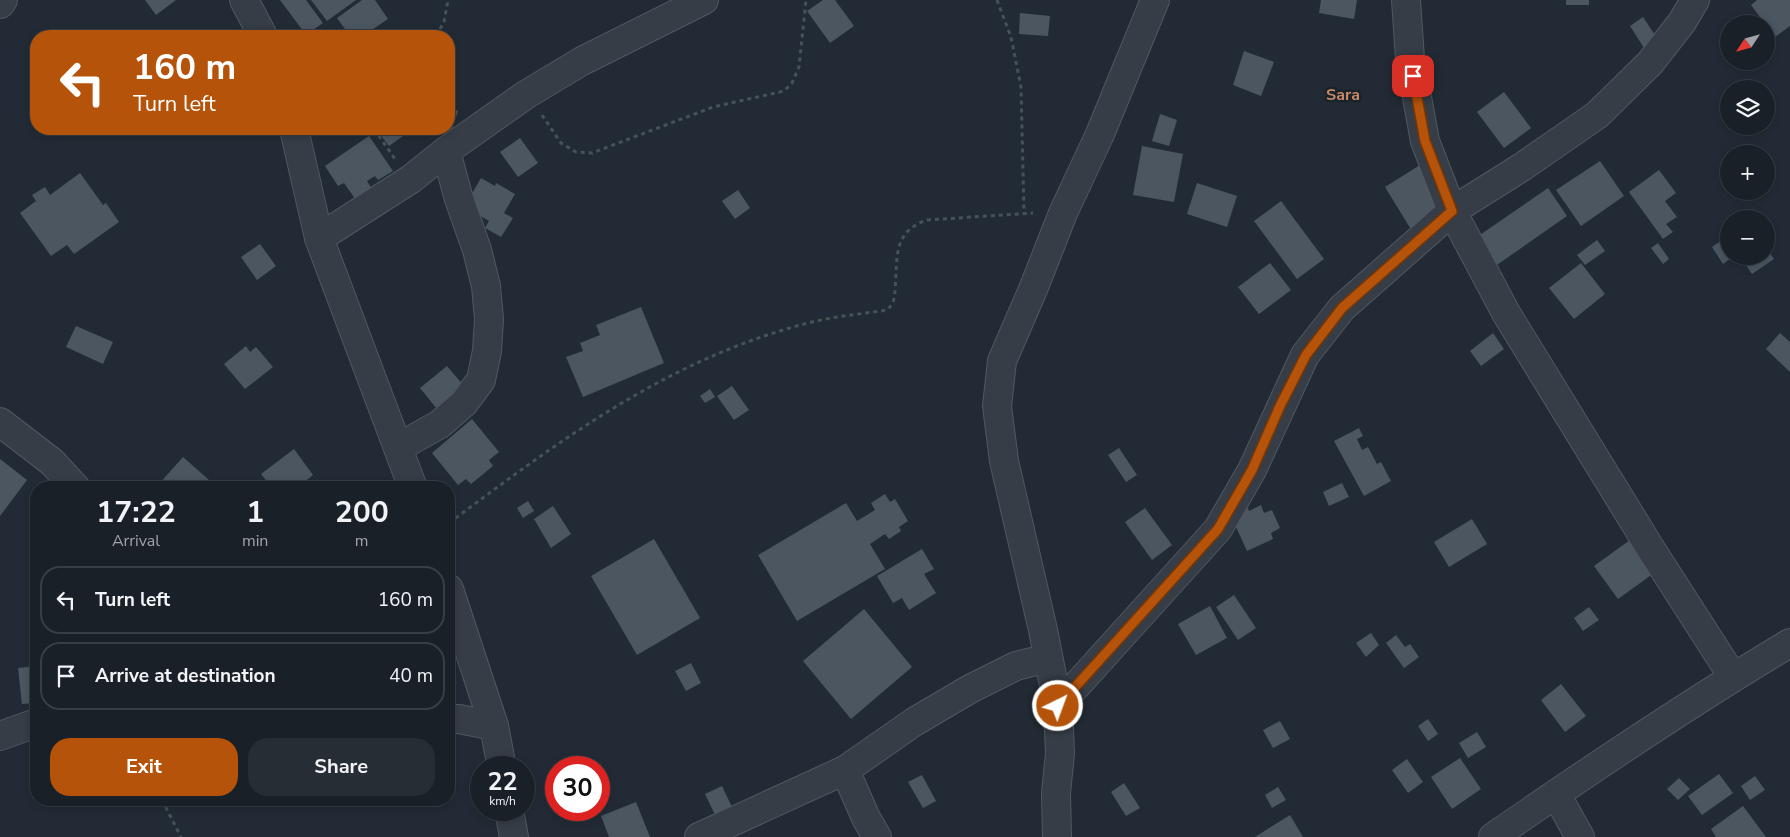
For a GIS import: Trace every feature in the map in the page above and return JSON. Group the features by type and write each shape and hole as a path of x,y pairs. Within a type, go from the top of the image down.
{"street":[{"path":"0,4 3,0"},
{"path":"244,0 260,30"},
{"path":"319,238 411,179 446,151 527,94 582,61 704,0"},
{"path":"1058,837 1056,793 1060,753 1058,706 1004,461 997,406 1002,361 1063,213 1100,134 1154,0"},
{"path":"1406,0 1410,59 1425,141 1452,211 1506,313 1649,546 1734,677"},
{"path":"1058,706 1218,529 1252,470 1280,406 1306,355 1342,308 1452,211 1522,167 1597,115 1650,64 1682,22 1695,0"},
{"path":"295,135 319,238 411,481"},
{"path":"399,447 440,424 464,403 481,380 487,351 486,286 477,250 458,196 446,151"},
{"path":"0,422 52,462 70,481"},
{"path":"455,607 494,726 500,756"},
{"path":"1493,837 1734,677 1790,643"},
{"path":"699,837 845,770 914,722 970,689 1016,666 1048,658"},
{"path":"455,719 494,726"},
{"path":"0,736 30,725"},
{"path":"845,770 866,818 877,837"},
{"path":"1556,794 1580,837"},
{"path":"511,821 514,837"}],"path":[{"path":"439,30 444,22 448,0"},
{"path":"527,94 561,142 576,152 592,153 713,106 784,91 792,83 799,67 806,0"},
{"path":"998,0 1012,37 1021,87 1024,213"},
{"path":"378,135 411,179"},
{"path":"455,519 546,451 606,411 673,373 727,349 782,330 813,322 887,310 894,300 898,250 906,232 914,225 927,220 937,219 1024,213 1063,213"},
{"path":"165,806 181,837"}],"building":[{"path":"145,0 176,0 156,15"},
{"path":"280,0 306,0 323,23 313,30 302,30"},
{"path":"311,0 356,0 327,21"},
{"path":"362,0 375,0 388,19 372,30 346,30 337,18"},
{"path":"823,0 835,0 854,26 830,43 807,11"},
{"path":"1321,0 1357,0 1354,19 1319,13"},
{"path":"1566,0 1589,0 1589,5 1566,5"},
{"path":"1757,0 1790,0 1790,26 1775,37 1775,15 1758,15 1751,5"},
{"path":"1020,13 1050,16 1048,36 1019,34"},
{"path":"1643,17 1657,38 1644,48 1630,26"},
{"path":"1244,51 1274,62 1261,96 1233,85"},
{"path":"1504,92 1531,128 1504,148 1477,112"},
{"path":"455,110 458,111 455,120"},
{"path":"1160,114 1177,120 1169,146 1152,141"},
{"path":"381,135 404,135 389,146"},
{"path":"369,136 393,171 378,180 375,176 367,181 372,189 356,200 344,183 338,186 325,166"},
{"path":"520,138 538,163 518,177 500,152"},
{"path":"1142,146 1183,154 1174,202 1133,195"},
{"path":"1600,161 1624,196 1581,226 1556,190"},
{"path":"1420,165 1447,209 1412,231 1385,187"},
{"path":"1659,170 1676,193 1665,201 1677,217 1666,224 1673,232 1663,239 1629,192"},
{"path":"80,173 103,205 106,203 119,222 74,254 67,245 51,256 20,213 36,201 32,195 45,187 50,195"},
{"path":"481,178 495,186 496,183 515,194 504,213 513,218 501,237 485,228 489,221 477,214 479,211 466,204"},
{"path":"1197,183 1237,196 1227,227 1187,214"},
{"path":"1548,188 1567,216 1494,267 1474,239"},
{"path":"738,190 750,208 735,219 722,201"},
{"path":"1281,201 1324,259 1297,279 1254,221"},
{"path":"1597,240 1605,251 1585,265 1577,255"},
{"path":"1720,241 1720,259 1712,247"},
{"path":"1658,243 1669,259 1663,264 1651,248"},
{"path":"260,244 276,266 257,280 241,257"},
{"path":"1270,263 1291,290 1259,314 1238,287"},
{"path":"1581,263 1605,294 1574,319 1549,288"},
{"path":"1746,265 1765,265 1752,274"},
{"path":"641,307 664,363 583,397 566,357 583,351 580,343 600,335 596,325"},
{"path":"76,326 113,342 103,364 66,347"},
{"path":"1493,333 1504,349 1481,366 1470,351"},
{"path":"1780,333 1790,342 1790,372 1766,349"},
{"path":"246,346 250,352 256,347 273,367 245,389 224,364"},
{"path":"447,366 464,386 437,409 420,388"},
{"path":"732,386 749,410 734,420 717,396"},
{"path":"710,389 715,397 705,403 700,396"},
{"path":"472,419 499,452 489,460 493,466 471,484 466,479 458,485 432,453"},
{"path":"1359,428 1363,436 1357,439 1362,450 1368,447 1377,464 1381,462 1391,481 1364,496 1334,441"},
{"path":"1119,448 1137,475 1126,482 1108,455"},
{"path":"294,449 313,475 306,481 266,481 261,474"},
{"path":"183,457 210,481 162,481"},
{"path":"0,459 27,480 0,516"},
{"path":"1342,483 1349,497 1329,506 1323,492"},
{"path":"885,494 890,502 895,499 908,521 899,527 901,531 889,539 885,534 870,544 885,569 797,621 758,555 846,503 857,521 875,510 871,503"},
{"path":"528,501 534,511 523,518 517,508"},
{"path":"1261,505 1264,513 1272,510 1280,528 1271,533 1273,539 1247,551 1231,516 1248,508 1249,511"},
{"path":"553,506 571,534 551,548 534,519"},
{"path":"1145,508 1172,545 1152,560 1125,522"},
{"path":"1472,519 1487,544 1449,567 1434,542"},
{"path":"654,539 700,618 637,655 591,576"},
{"path":"1630,540 1654,573 1618,599 1594,566"},
{"path":"922,549 934,569 924,574 936,593 909,610 902,598 893,603 877,576"},
{"path":"1234,595 1256,628 1238,640 1216,607"},
{"path":"1210,606 1227,638 1196,655 1178,624"},
{"path":"1589,607 1599,620 1583,631 1574,618"},
{"path":"864,609 912,667 851,719 803,661"},
{"path":"1371,633 1379,645 1366,657 1356,643"},
{"path":"1396,635 1405,647 1410,644 1419,657 1404,668 1386,643"},
{"path":"691,663 701,683 686,691 675,671"},
{"path":"30,667 30,703 22,704 18,668"},
{"path":"1561,684 1586,716 1565,732 1541,700"},
{"path":"1428,719 1438,734 1428,741 1418,726"},
{"path":"1280,721 1290,739 1273,748 1263,730"},
{"path":"1477,732 1486,747 1468,758 1459,743"},
{"path":"1460,758 1481,789 1452,809 1431,777"},
{"path":"1407,759 1423,782 1408,793 1392,770"},
{"path":"1719,774 1733,793 1702,815 1688,796"},
{"path":"922,775 936,801 923,808 908,782"},
{"path":"1755,776 1765,790 1750,800 1741,786"},
{"path":"1679,778 1690,789 1678,800 1667,789"},
{"path":"1124,783 1140,808 1126,816 1111,792"},
{"path":"722,786 733,809 716,817 705,794"},
{"path":"1278,787 1286,800 1272,808 1265,795"},
{"path":"636,802 650,837 609,837 603,821 610,821 610,812"},
{"path":"1743,806 1766,837 1716,837 1711,829"},
{"path":"1290,815 1303,837 1255,837"}],"district":[{"name":"Sara","path":"1343,95"}],"route":[{"path":"1058,706 1218,529 1252,470 1280,406 1306,355 1342,308 1452,211 1425,141 1413,76"}]}
